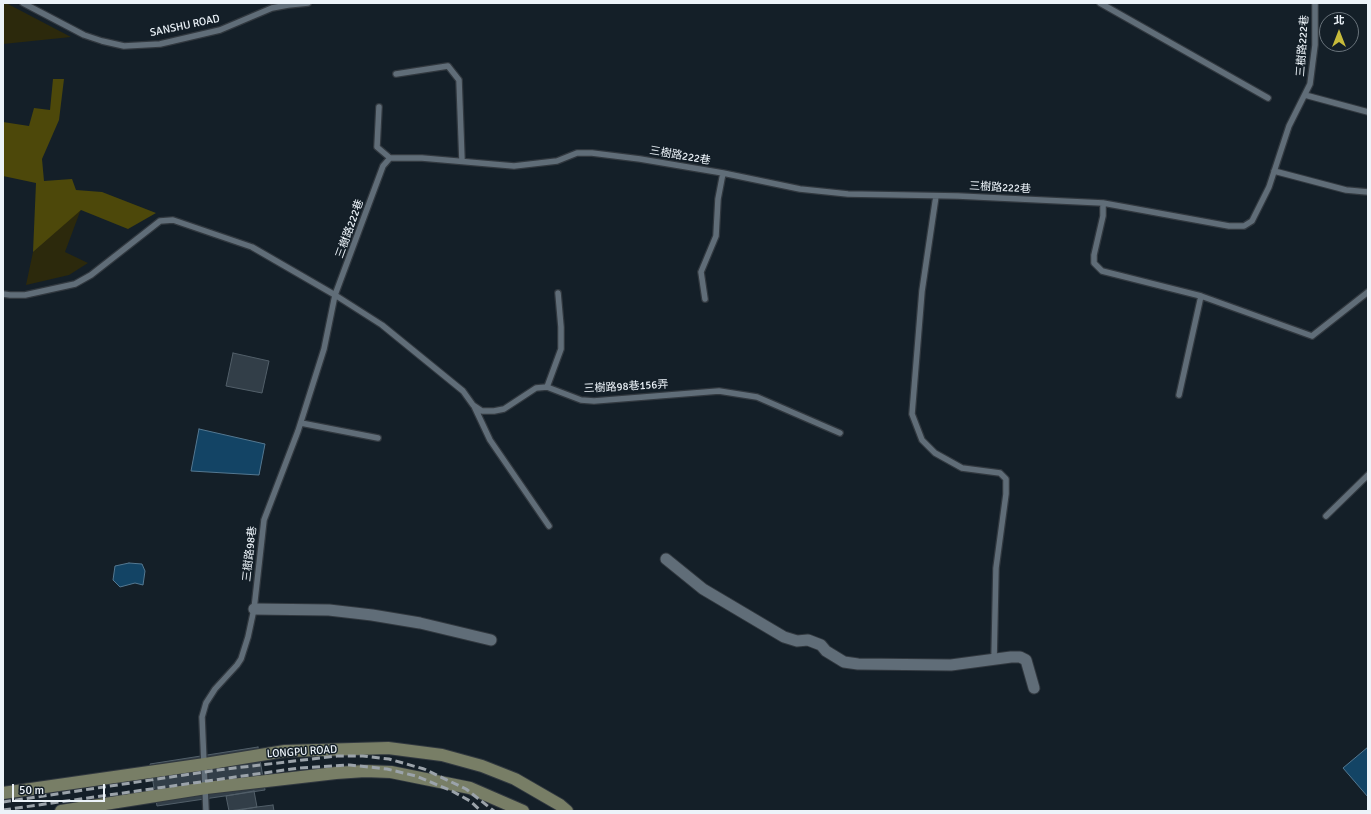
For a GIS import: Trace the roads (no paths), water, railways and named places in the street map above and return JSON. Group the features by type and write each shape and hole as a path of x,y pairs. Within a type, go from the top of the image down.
{"street":[{"path":"666,559 703,590 784,638 797,641 808,640 821,645 826,651 844,662 858,664 951,665 1020,656 1026,660 1034,688"},
{"path":"254,608 329,610 372,615 420,623 490,640"},
{"name":"LONGPU ROAD","path":"3,793 285,751 388,748 442,755 482,766 515,779 560,805 567,811"},
{"name":"LONGPU ROAD","path":"61,811 206,788 336,773 390,772 470,788 522,811"}],"lane":[{"name":"SANSHU ROAD","path":"22,3 84,35 124,46 160,44 220,30 272,8 308,3"},
{"path":"1100,3 1268,98"},
{"name":"三樹路222巷","path":"335,295 383,166 390,158 422,158 514,166 557,161 577,153 592,153 640,159 800,189 848,194 1103,203 1229,226 1244,226 1252,222 1269,187 1289,126 1310,84 1315,44 1315,3"},
{"path":"396,74 448,66 459,80 462,162"},
{"path":"1305,95 1368,112"},
{"path":"379,107 377,147 390,158"},
{"path":"1274,171 1346,190 1368,192"},
{"path":"705,299 701,272 716,236 718,199 723,174"},
{"path":"936,196 922,291 912,414 922,440 935,453 962,468 1000,472 1006,479 1006,494 996,568 994,660"},
{"path":"1103,203 1103,216 1094,255 1094,263 1102,270 1201,296 1312,336 1368,292"},
{"path":"3,294 25,295 75,284 91,275 160,221 174,220 252,247 335,295 382,325 463,391 473,405 490,440 549,526"},
{"path":"473,405 482,411 504,409 536,388 547,387 561,349 558,293"},
{"name":"三樹路98巷","path":"206,811 202,716 209,698 241,659 248,637 254,608 264,520 301,423 324,349 335,295"},
{"path":"1178,395 1201,296"},
{"name":"三樹路98巷156弄","path":"547,387 581,400 594,401 719,391 749,395 757,397 840,433"},
{"path":"301,423 378,438"},
{"path":"1326,516 1368,475"}],"water":[{"path":"199,429 265,444 259,475 191,471"},
{"path":"129,563 142,564 145,571 143,585 135,583 120,587 113,580 115,566"},
{"path":"1368,747 1368,797 1343,768"}],"railway":[{"path":"3,802 218,770 337,756 363,756 389,759 424,769 466,789 494,811"},
{"path":"3,810 299,768 350,765 387,769 416,776 452,791 470,801 481,811"}]}
